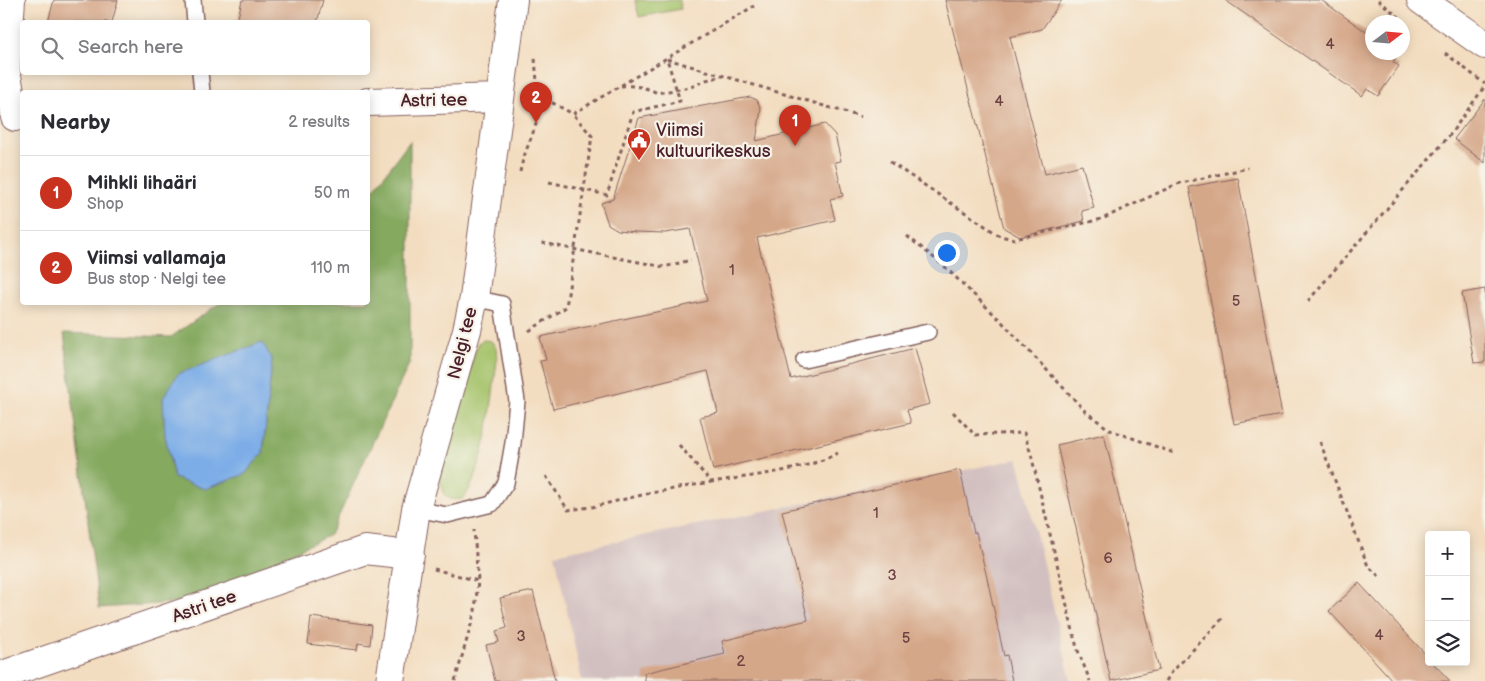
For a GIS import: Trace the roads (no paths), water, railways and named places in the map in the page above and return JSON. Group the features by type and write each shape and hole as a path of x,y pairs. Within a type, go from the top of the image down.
{"street":[{"path":"11,0 6,72 12,117"},
{"name":"Nelgi tee","path":"390,681 416,509 467,330 474,298 513,0"},
{"path":"1421,0 1485,45"},
{"name":"Astri tee","path":"370,102 500,98"},
{"name":"Astri tee","path":"0,676 365,550 410,554"}],"lane":[{"path":"193,0 195,20"},
{"path":"200,75 202,90"},
{"path":"416,509 447,515 492,504 506,483 513,443 517,401 502,304 474,298"},
{"path":"804,360 928,332"}],"water":[{"path":"262,342 272,359 263,453 245,474 205,489 174,478 165,435 163,398 178,374"}],"place":[{"name":"Viimsi vallamaja","path":"536,123"},
{"name":"Mihkli lihaäri","path":"795,146"},
{"name":"Viimsi kultuurikeskus","path":"639,161"}]}
